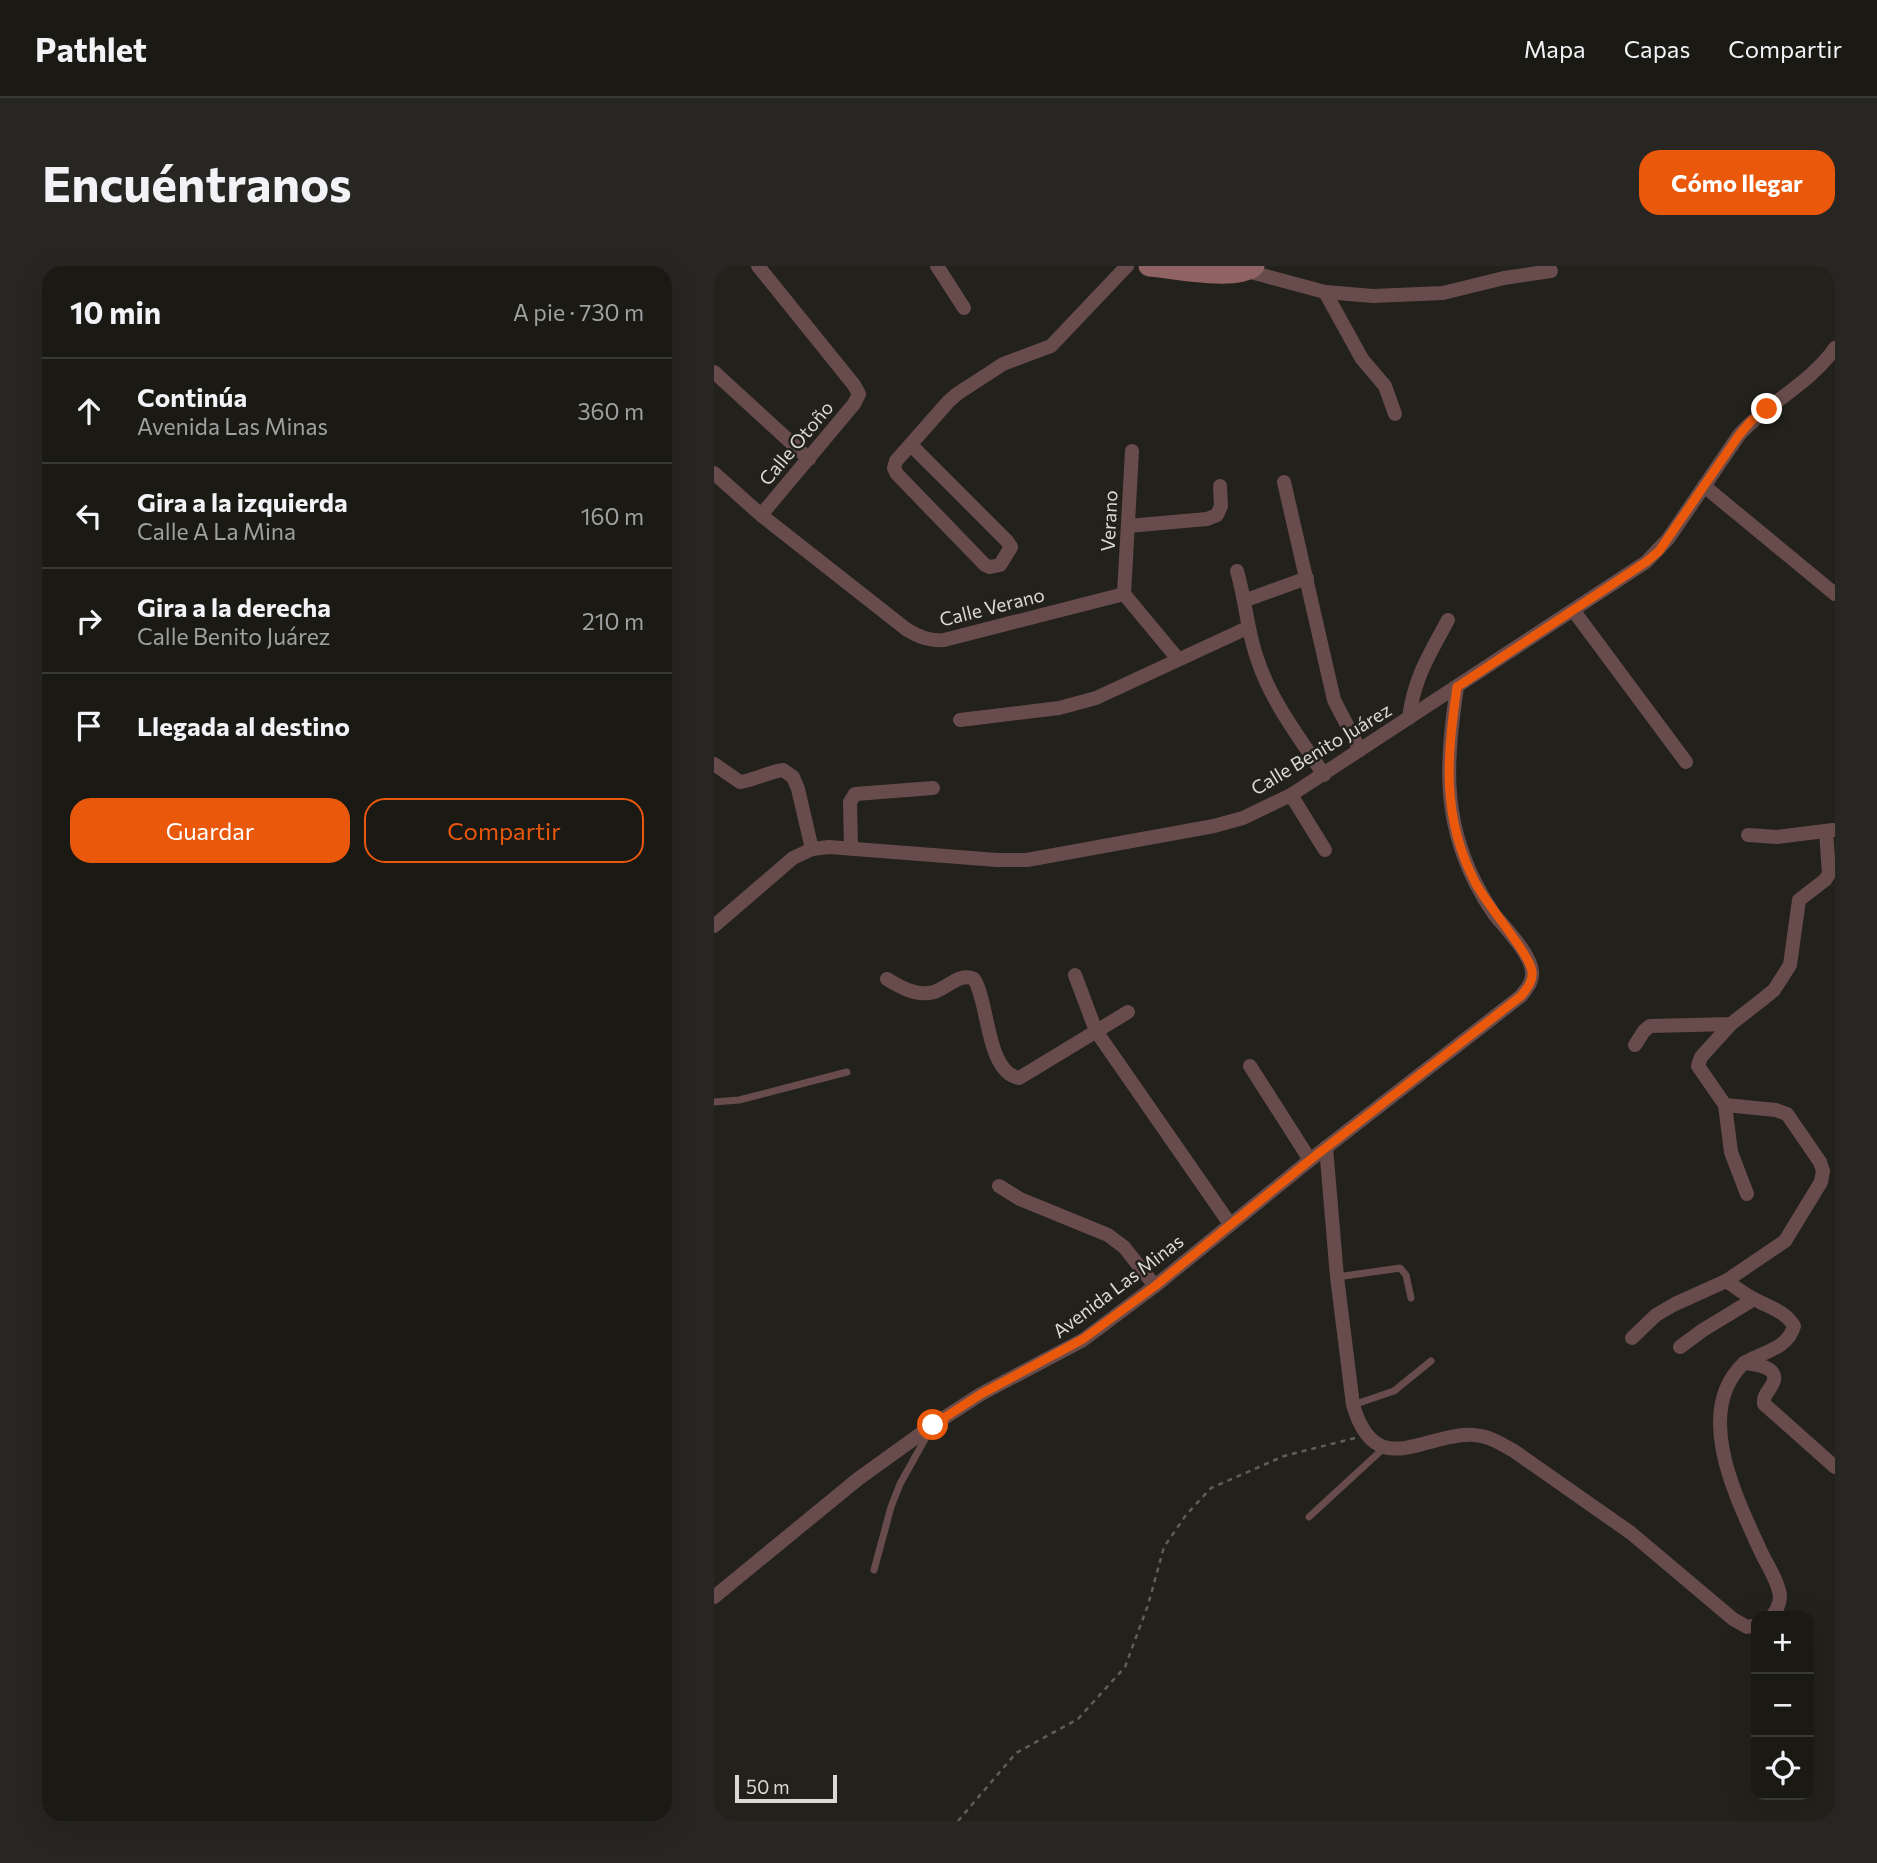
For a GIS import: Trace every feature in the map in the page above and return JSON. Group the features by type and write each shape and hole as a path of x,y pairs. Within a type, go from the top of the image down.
{"street":[{"name":"Calle Otoño","path":"758,266 859,394 855,404 761,515"},
{"path":"937,266 964,308"},
{"path":"911,445 1011,547 1000,565 985,565 894,468 896,461 957,394 1003,363 1051,346 1127,266"},
{"path":"1149,266 1231,273 1251,269 1325,292 1373,296 1424,295 1551,271"},
{"path":"1325,292 1362,359 1385,386 1395,414"},
{"name":"Calle Benito Juárez","path":"714,926 793,858 812,849 829,846 996,860 1027,860 1214,827 1243,818 1292,795 1646,562 1659,551 1751,421 1809,377 1835,348"},
{"path":"714,372 809,458"},
{"name":"Verano","path":"1124,594 1132,451"},
{"name":"Calle Verano","path":"714,473 761,515 906,629 932,641 1124,594"},
{"path":"1284,482 1334,700 1360,750"},
{"path":"1128,526 1207,519 1217,515 1221,506 1220,486"},
{"path":"1704,486 1835,594"},
{"path":"1237,570 1245,600 1247,628 1266,683 1276,703 1324,775"},
{"path":"1245,600 1307,578"},
{"path":"1124,594 1178,659"},
{"path":"1573,610 1686,762"},
{"path":"1409,718 1419,674 1448,620"},
{"path":"960,720 1059,708 1096,698 1247,628"},
{"name":"Avenida Las Minas","path":"714,1597 858,1479 933,1425 981,1394 1083,1339 1155,1286 1326,1147 1521,996 1530,984 1532,972 1529,959 1492,911 1474,881 1453,819 1448,780 1448,748 1457,687"},
{"path":"714,764 740,782 783,770 793,777 812,849"},
{"path":"851,848 850,802 855,794 933,788"},
{"path":"1292,795 1325,850"},
{"path":"1746,1194 1731,1152 1725,1105 1700,1070 1699,1061 1731,1024 1774,990 1790,965 1798,900 1829,874 1830,830 1777,837 1748,835"},
{"path":"1075,975 1096,1031 1230,1224"},
{"path":"887,979 901,988 917,993 932,993 962,977 969,976 974,979 995,1051 1013,1077 1026,1076 1128,1012"},
{"path":"1635,1045 1650,1026 1731,1024"},
{"path":"1250,1066 1310,1160"},
{"path":"1632,1338 1656,1315 1726,1281 1785,1241 1821,1182 1820,1162 1787,1114 1776,1110 1725,1105"},
{"path":"1326,1147 1337,1277 1353,1405 1366,1435 1385,1447 1406,1450 1455,1436 1475,1435 1494,1440 1632,1533 1733,1619 1747,1627 1751,1626"},
{"path":"999,1186 1020,1199 1108,1236 1124,1247 1155,1286"},
{"path":"1726,1281 1789,1317 1794,1326 1791,1337 1781,1346 1744,1363 1732,1375 1722,1398 1719,1424 1730,1478 1780,1597 1776,1611"},
{"path":"1680,1347 1703,1329 1754,1299"},
{"path":"1744,1363 1770,1370 1774,1376 1763,1400 1766,1408 1835,1467"}],"lane":[{"path":"714,1102 740,1100 847,1072"},
{"path":"1337,1277 1400,1268 1406,1275 1411,1298"},
{"path":"1353,1405 1394,1391 1431,1361"},
{"path":"874,1570 900,1484 933,1425"},
{"path":"1309,1517 1385,1447"}],"path":[{"path":"958,1821 1016,1754 1078,1719 1125,1667 1148,1605 1164,1547 1186,1515 1211,1488 1284,1456 1366,1435"}],"route":[{"path":"933,1425 981,1394 1083,1339 1155,1286 1310,1160 1521,996 1530,984 1532,972 1529,959 1492,911 1474,881 1453,819 1448,780 1448,748 1457,687 1659,551 1739,435 1767,409"}]}
